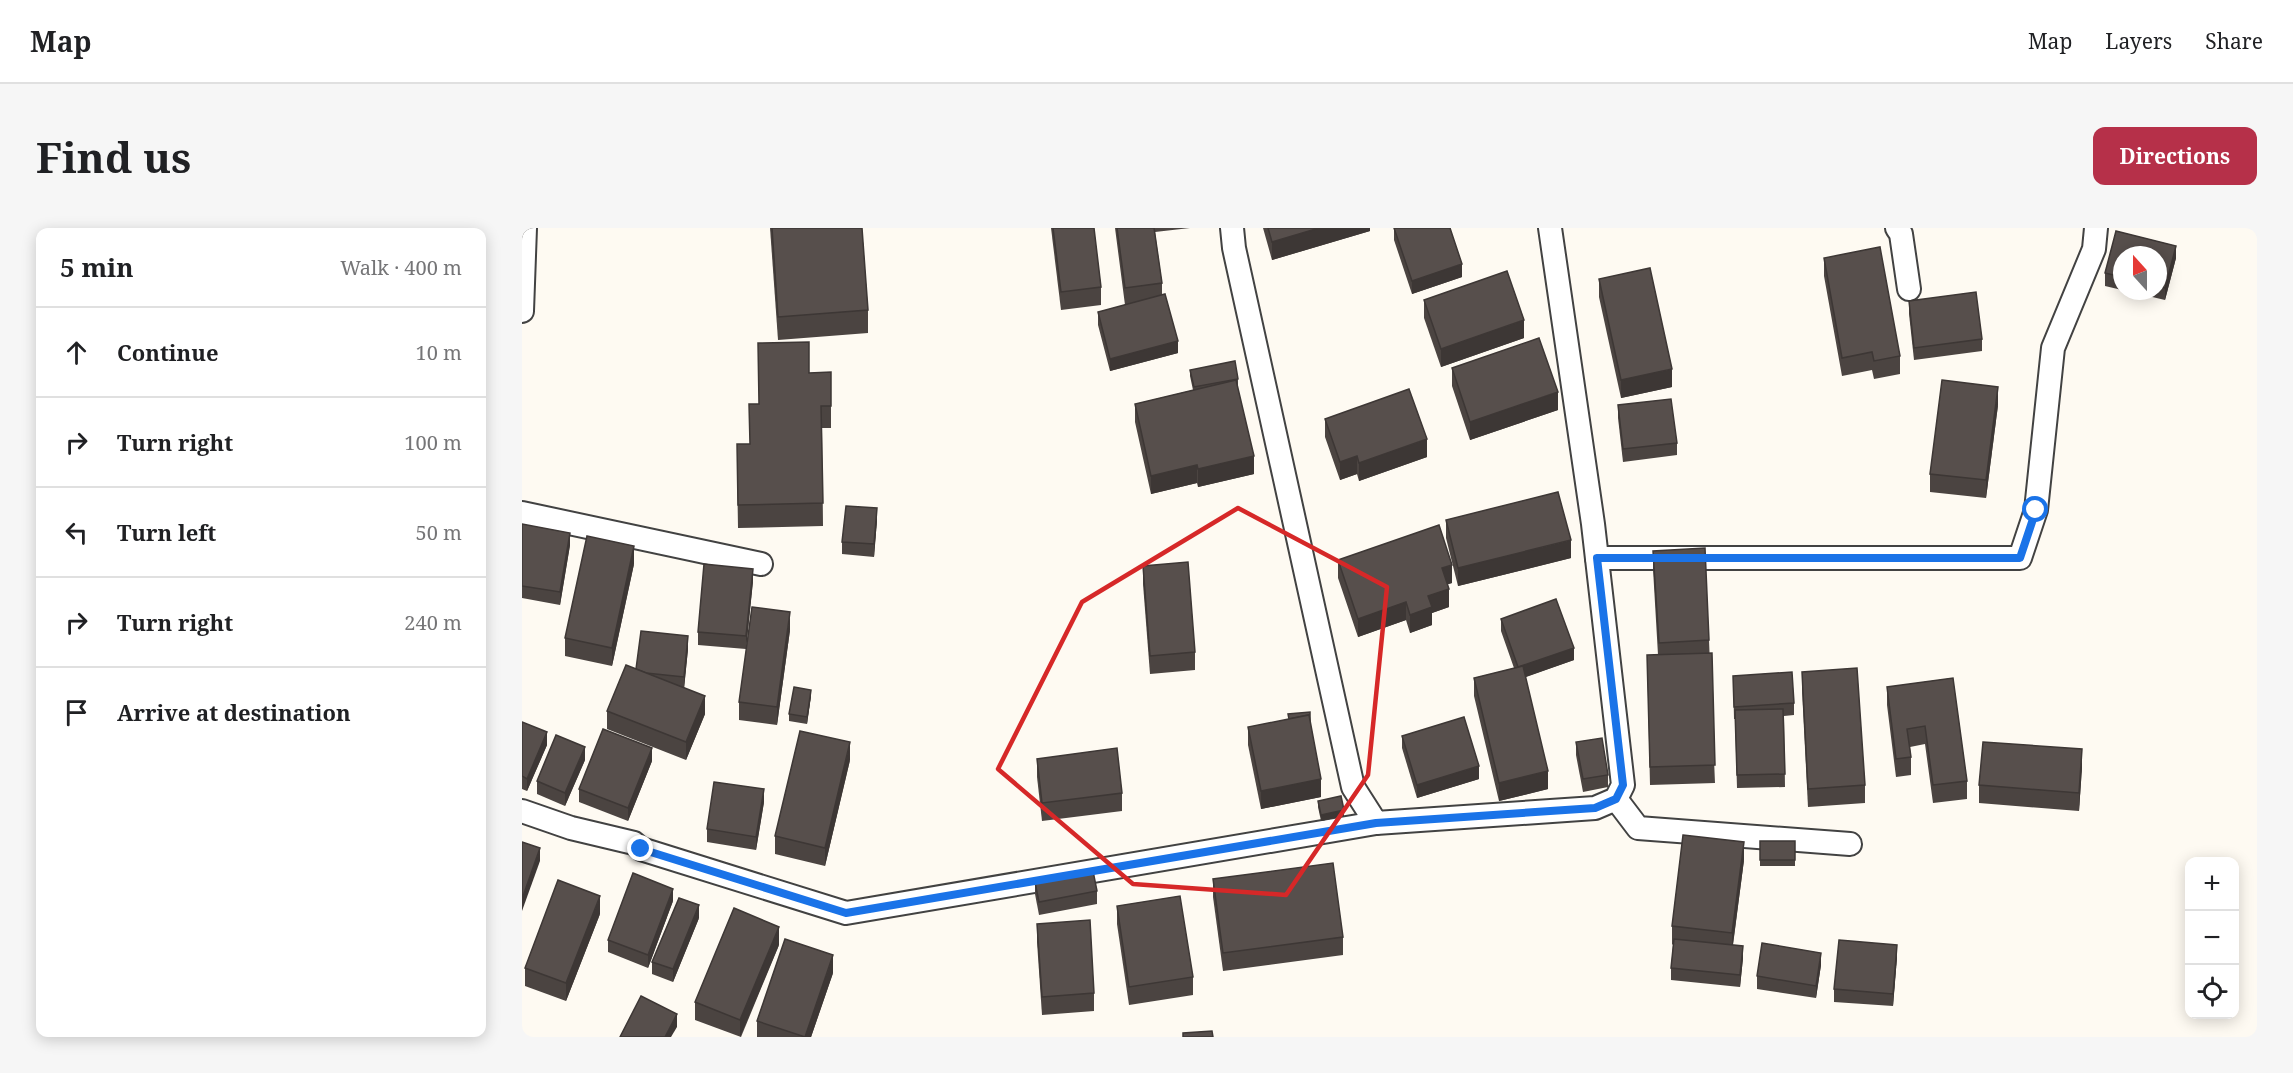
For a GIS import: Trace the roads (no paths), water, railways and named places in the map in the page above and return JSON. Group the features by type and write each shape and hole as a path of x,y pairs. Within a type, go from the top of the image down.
{"street":[{"path":"522,310 525,228"},
{"path":"1232,228 1234,248 1353,787 1376,823"},
{"path":"522,812 571,828 634,843 641,849 846,913 1376,823 1595,808 1616,799 1623,785 1597,558 1550,228"},
{"path":"1897,228 1901,234 1910,289"},
{"path":"1597,558 2020,558 2036,510 2053,348 2094,249 2096,228"},
{"path":"522,513 761,564"},
{"path":"1616,799 1638,828 1850,844"}]}
